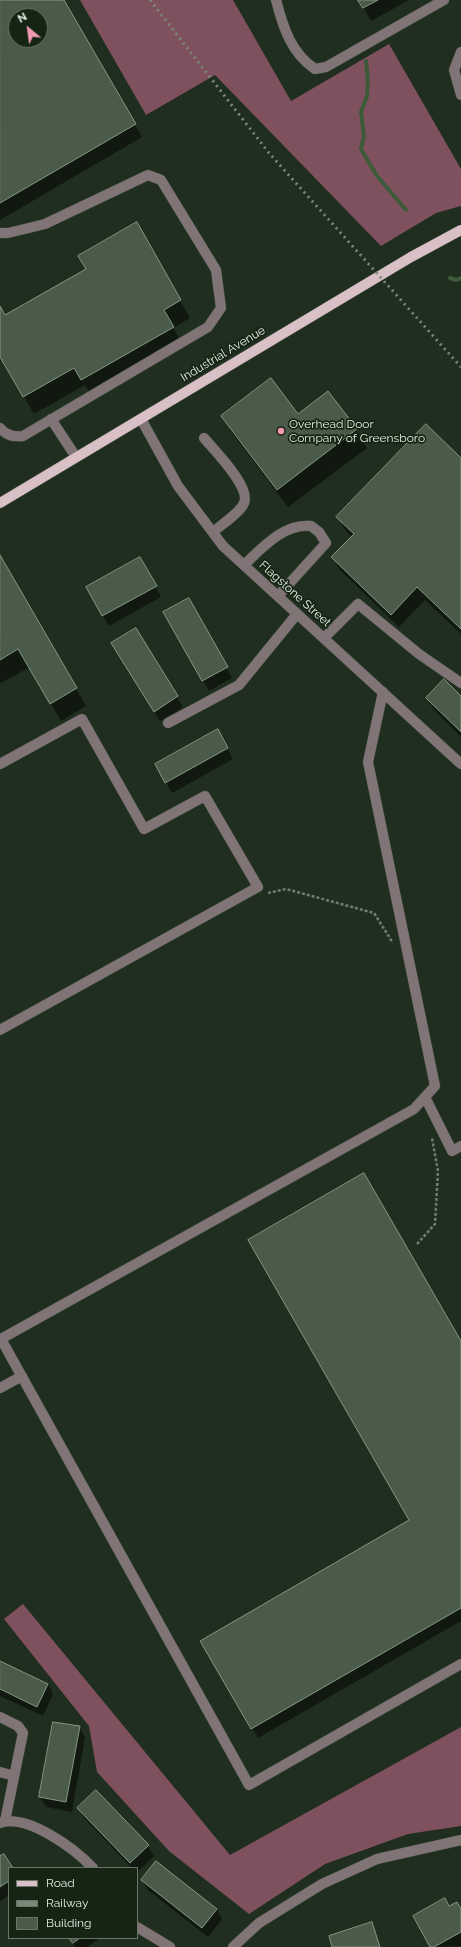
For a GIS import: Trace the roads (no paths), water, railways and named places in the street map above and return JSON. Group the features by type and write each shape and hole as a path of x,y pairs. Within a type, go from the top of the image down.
{"main road":[{"name":"Industrial Avenue","path":"0,503 411,257 461,230"}],"street":[{"path":"276,0 284,29 294,47 304,62 315,69 326,67 444,0"},
{"path":"461,52 454,70 461,95"},
{"path":"0,233 8,233 45,224 148,175 161,180 216,270 221,308 208,327 24,436 17,437 7,434 0,428"},
{"path":"51,419 76,457"},
{"name":"Flagstone Street","path":"141,419 178,486 223,546 461,764"},
{"path":"204,438 240,482 246,494 244,505 213,532"},
{"path":"244,565 268,543 296,527 312,526 319,532 326,543 278,596"},
{"path":"324,638 358,604 419,654 461,683"},
{"path":"168,723 238,685 297,614"},
{"path":"383,692 368,762 435,1086 414,1109 1,1339 249,1785 461,1664"},
{"path":"0,764 82,719 144,829 205,796 258,887 0,1030"},
{"path":"425,1097 452,1151 461,1146"},
{"path":"0,1388 22,1376"},
{"path":"0,1717 18,1726 23,1733 2,1822 27,1824 47,1832 92,1867"},
{"path":"0,1772 14,1776"},
{"path":"233,1947 259,1923 322,1884 377,1859 461,1840"},
{"path":"138,1928 170,1947"}],"waterway":[{"path":"366,61 368,81 367,96 361,112 364,136 361,149 377,176 406,210"},
{"path":"450,278 456,280 461,278"}],"railway":[{"path":"150,0 269,153 461,367"}],"place":[{"name":"Overhead Door Company of Greensboro","path":"281,431"}]}
